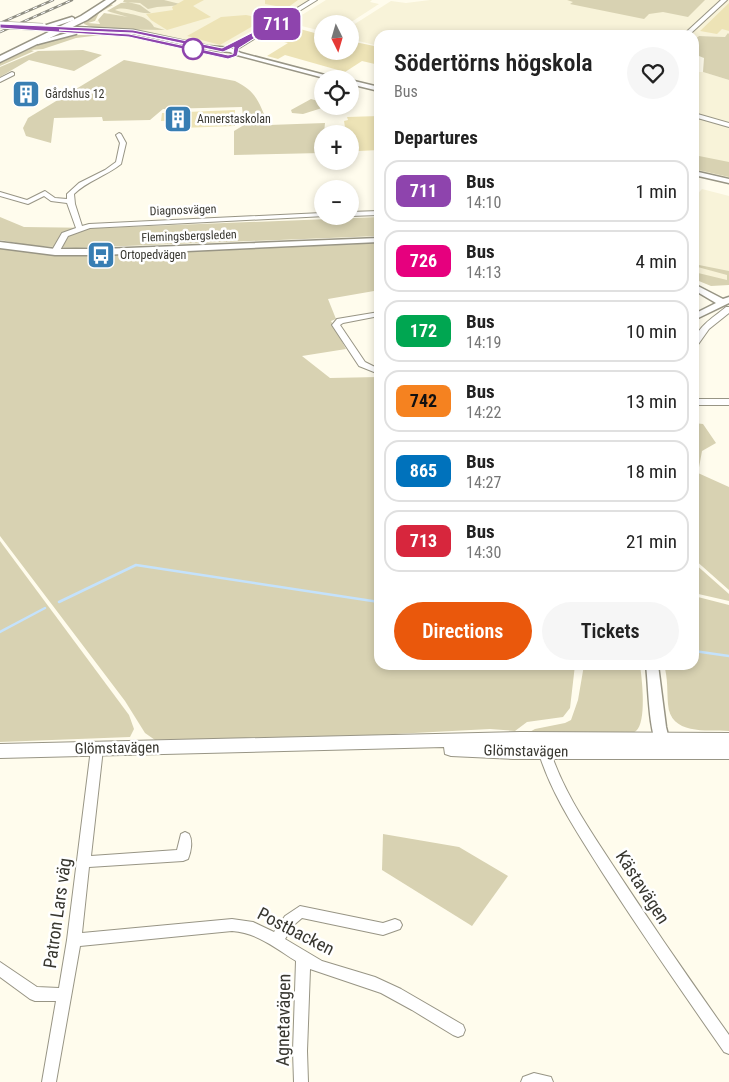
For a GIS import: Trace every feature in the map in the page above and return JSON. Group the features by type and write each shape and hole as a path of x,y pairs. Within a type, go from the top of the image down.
{"main road":[{"path":"0,54 72,19 104,0"},
{"path":"0,59 45,31 84,18 111,0"},
{"name":"Glömstavägen","path":"0,751 323,744 663,746 729,740"},
{"name":"Glömstavägen","path":"663,746 729,752"}],"street":[{"path":"233,53 279,21 314,0"},
{"path":"691,30 721,0"},
{"path":"84,18 83,23 85,26 97,30"},
{"path":"45,31 97,30 155,35 222,52 273,22 279,21"},
{"path":"0,28 23,26 45,31 83,32"},
{"path":"0,28 83,32 148,38 233,53 314,73"},
{"path":"233,53 314,77"},
{"path":"0,80 12,74"},
{"path":"359,84 374,88"},
{"path":"359,88 374,92"},
{"path":"699,116 729,125"},
{"path":"79,228 70,194 77,186 87,180 105,174 119,163 123,143 118,135"},
{"path":"699,173 729,181"},
{"path":"0,194 28,202 45,193 53,200 71,202"},
{"path":"359,214 374,213"},
{"name":"Diagnosvägen","path":"55,252 65,235 79,228 104,224 185,223 314,215"},
{"name":"Flemingsbergsleden","path":"0,245 55,252 102,252 374,240"},
{"path":"699,289 725,301"},
{"path":"699,314 725,301"},
{"path":"699,337 706,327 729,309"},
{"path":"374,315 340,321 336,325 360,361 369,369 374,370"},
{"path":"699,402 729,402"},
{"path":"653,670 663,746"},
{"name":"Kästavägen","path":"543,746 549,767 572,812 675,970 729,1047"},
{"name":"Patron Lars väg","path":"48,1082 74,940 97,749"},
{"path":"83,862 184,855 185,838"},
{"path":"276,941 290,920 300,912 383,929 395,926"},
{"name":"Postbacken","path":"74,940 238,924 256,929 318,966 377,985 421,1007 458,1030"},
{"name":"Agnetavägen","path":"301,1082 303,958"},
{"path":"0,969 35,994 65,995"},
{"path":"528,1082 534,1080 546,1082"}],"shaded area":[{"path":"124,0 164,0 184,5 148,9 140,3 123,2"},
{"path":"130,0 310,0 222,47 95,22"},
{"path":"326,0 372,0 370,2 379,4 359,17 359,15 314,15 314,29 289,23"},
{"path":"430,0 729,0 729,34 725,37 699,36 699,30 374,30 374,45 359,41 359,21 391,1 406,3"},
{"path":"567,0 705,0 688,17 663,12 649,14 644,19 570,4 573,2"},
{"path":"128,2 140,5 151,13 124,9 115,10 147,19 154,27 165,30 96,29 84,24 85,19 110,4 113,5 99,13 95,21 88,23 100,24 98,20 104,13 128,17 107,11 121,3"},
{"path":"729,34 729,80 703,72 704,58 699,56 699,36 725,37"},
{"path":"72,35 101,35 76,38 43,49 31,50 34,51 0,66 0,63 44,42"},
{"path":"83,50 102,55 74,71 29,60 0,77 0,67 38,51"},
{"path":"124,60 235,81 243,85 257,99 269,125 325,123 325,125 314,125 314,153 234,155 234,131 244,125 242,107 163,109 150,120 103,121 102,117 54,118 51,143 26,136 23,128 28,118"},
{"path":"699,72 729,80 729,178 699,171"},
{"path":"311,99 314,100 314,111 303,114 292,113 291,110"},
{"path":"699,156 729,162 729,177 699,170"},
{"path":"702,189 729,196 729,283 699,275 699,192"},
{"path":"0,217 24,227 99,228 314,220 314,225 359,225 359,218 374,217 374,236 76,248 33,246 0,240"},
{"path":"374,243 374,291 328,299 336,319 331,321 346,349 302,356 330,378 374,377 374,670 574,670 570,708 563,717 527,722 515,731 490,729 376,735 155,740 145,733 125,701 0,536 0,248 98,256"},
{"path":"699,265 729,271 729,285 711,286 699,281 699,273 727,280 727,275 699,267"},
{"path":"699,424 703,424 716,443 702,451 699,468"},
{"path":"699,473 729,487 729,590 699,563"},
{"path":"0,541 129,715 134,729 130,737 0,742"},
{"path":"699,567 729,594 729,601 699,594"},
{"path":"699,597 729,605 729,731 691,729 675,721 670,714 668,704 665,670 699,670"},
{"path":"583,670 641,670 643,710 642,719 636,731 620,735 526,734 535,729 571,720 578,700"},
{"path":"383,834 459,847 508,876 472,926 382,870"}],"building":[{"path":"184,0 204,0 193,6 211,17 167,30 151,20 146,14 173,10 172,7"},
{"path":"265,0 298,0 287,8 265,4"},
{"path":"729,3 729,31 722,29 717,34 700,31"},
{"path":"246,15 265,19 220,45 187,36 221,17"},
{"path":"300,29 314,33 314,60 359,60 359,43 374,46 374,64 362,61 348,70 338,70 285,55 278,59 267,56 288,43 280,41"},
{"name":"Annerstaskolan","path":"235,110 235,126 181,128 181,120 161,121 162,113"},
{"path":"374,116 374,150 359,151 359,125 345,125 344,121 348,120 347,117"}],"waterway":[{"path":"59,602 136,565 374,601"},
{"path":"0,632 45,608"},
{"path":"699,652 729,656"}],"railway":[{"path":"0,23 53,0"},
{"path":"0,32 72,0"}],"bus line":[{"name":"711","path":"0,26 133,32 225,50 273,22 279,21 278,24 236,48 234,51 236,53 228,57 129,35 0,28"}],"place":[{"name":"Gårdshus 12","path":"26,94"},
{"name":"Annerstaskolan","path":"178,119"},
{"name":"Ortopedvägen","path":"101,255"}]}
